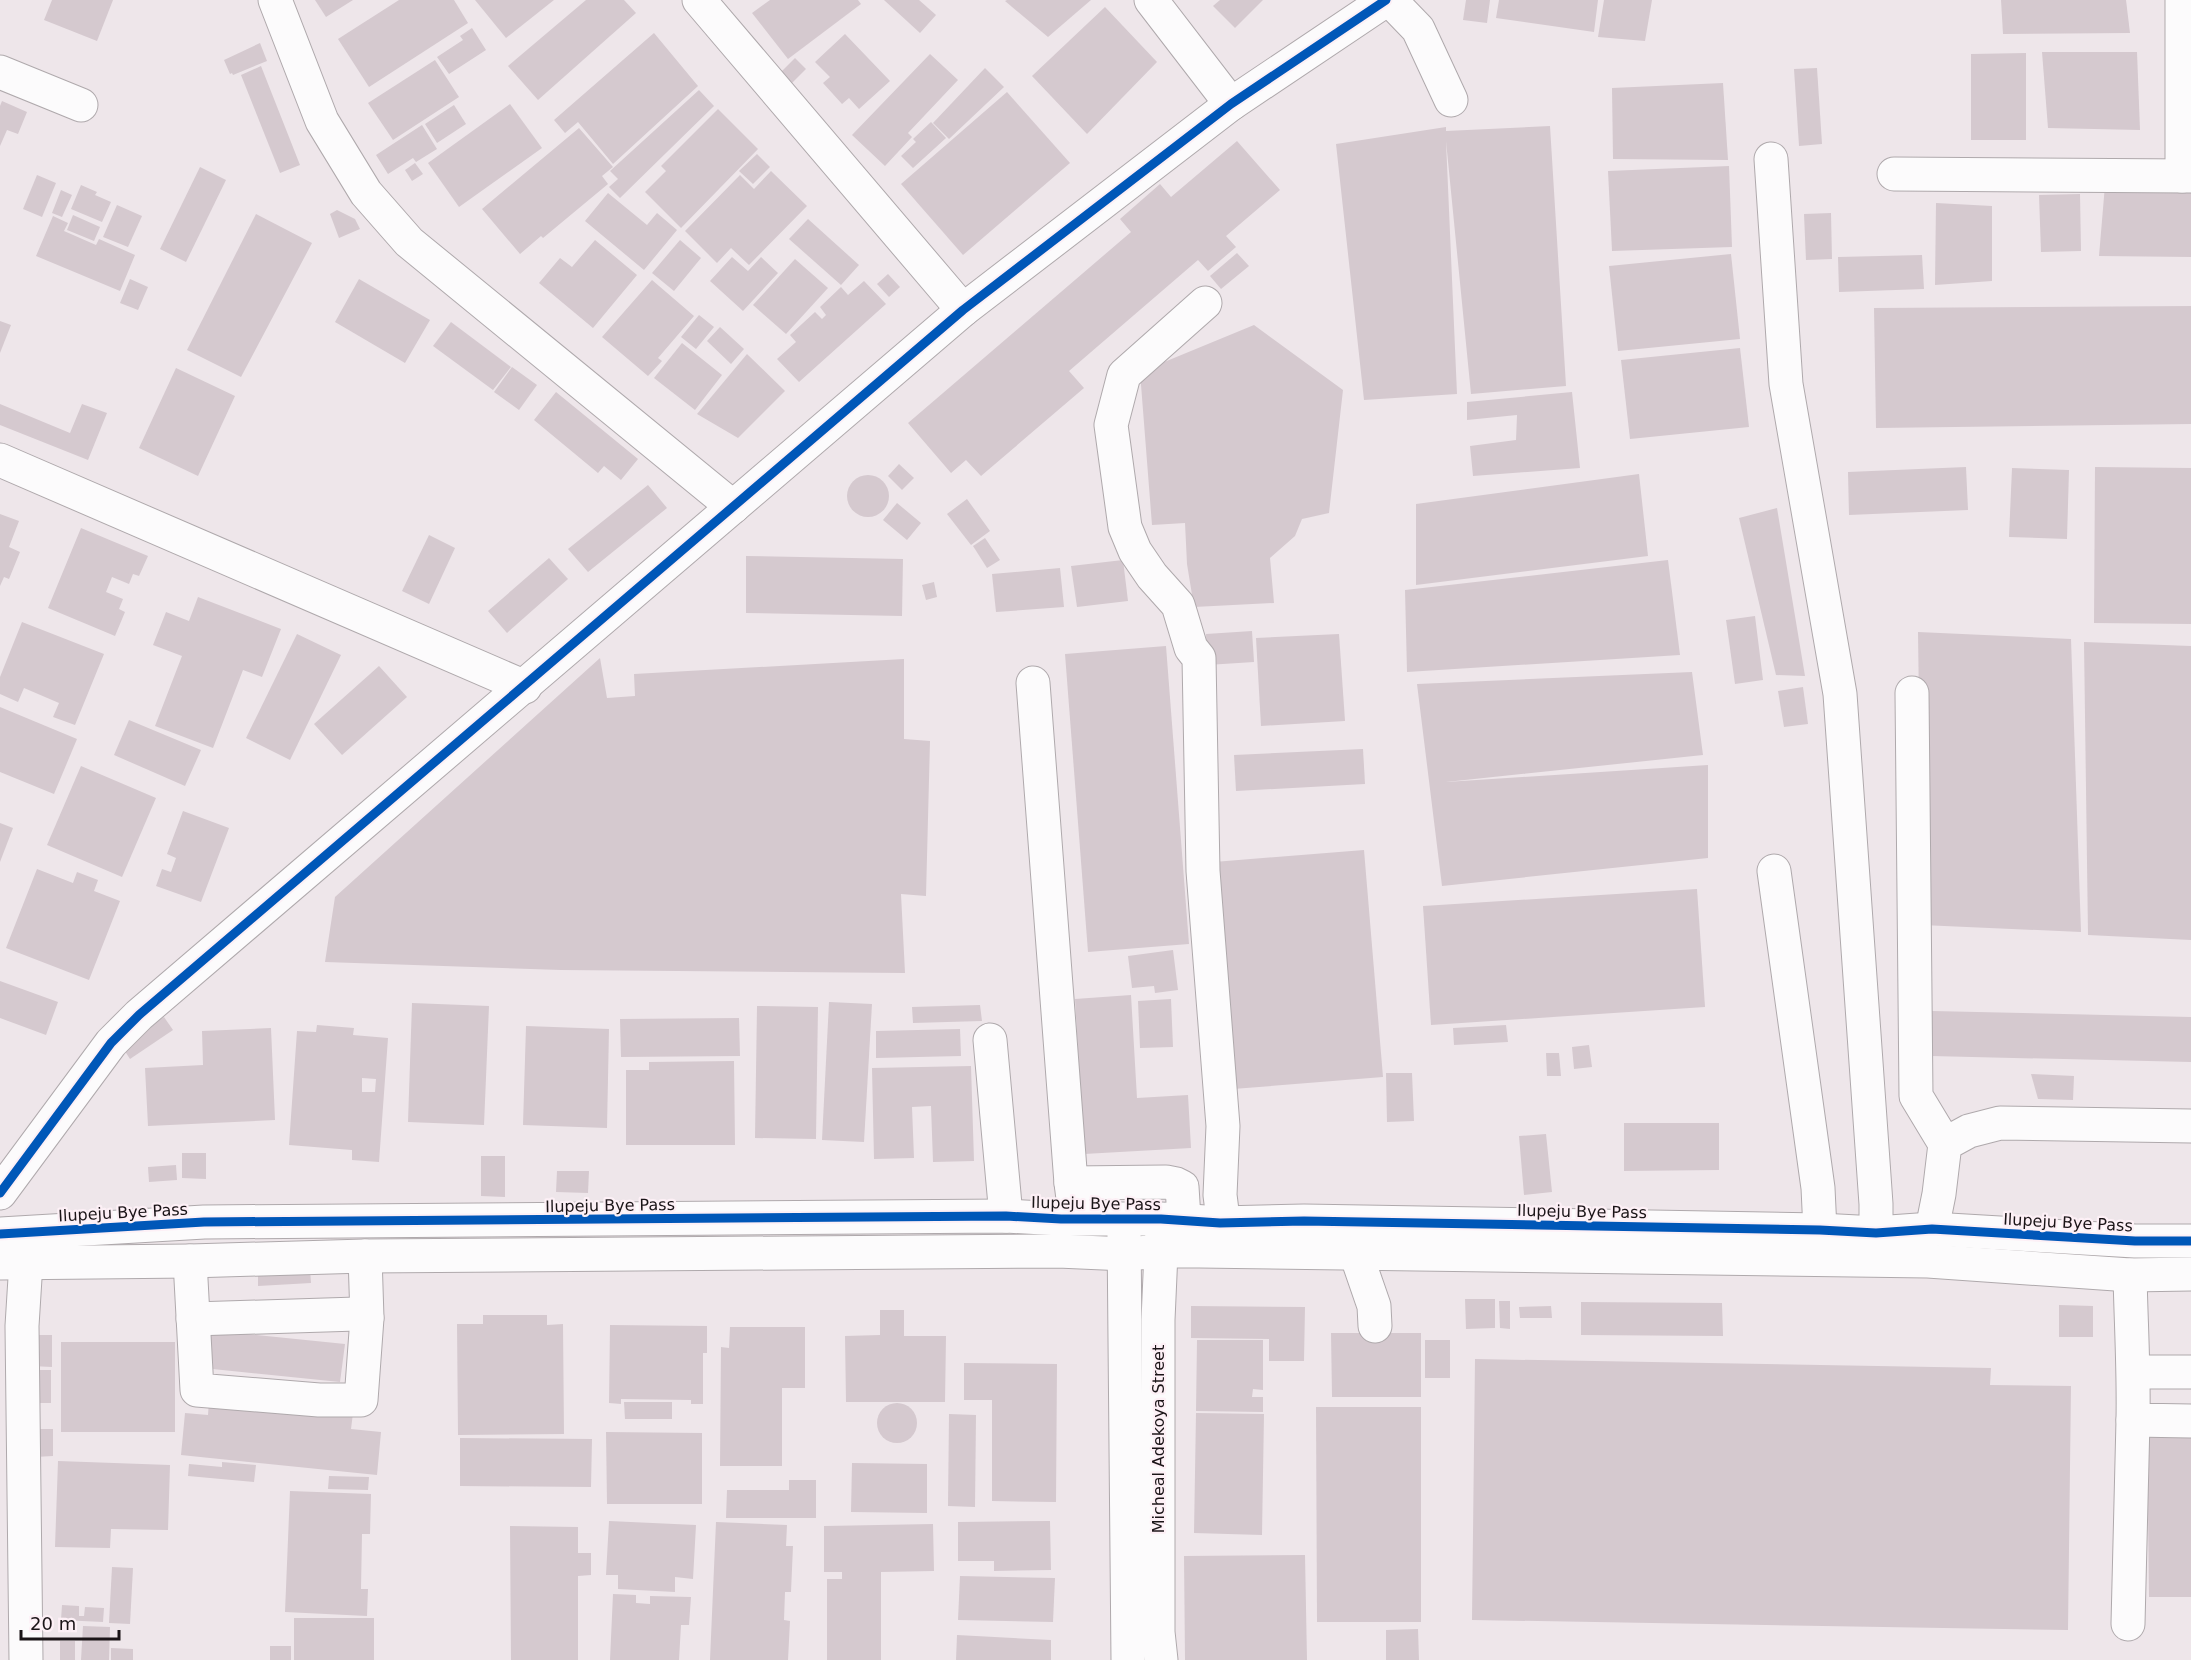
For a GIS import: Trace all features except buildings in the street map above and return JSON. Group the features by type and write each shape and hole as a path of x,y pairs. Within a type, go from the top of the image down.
{"street":[{"path":"275,0 322,121 366,193 409,242 733,507"},
{"path":"699,0 963,310"},
{"path":"1151,0 1231,104"},
{"path":"0,1193 111,1043 139,1015 963,310 1231,104 1388,0 1418,29 1451,100"},
{"path":"1894,174 2186,176 2182,0"},
{"path":"0,72 81,105"},
{"path":"1771,159 1786,384 1840,694 1876,1192 1876,1233"},
{"path":"1204,303 1124,375 1111,425 1125,526 1135,551 1146,568 1178,605 1191,648 1199,658 1203,871 1224,1126 1220,1223"},
{"path":"0,460 525,687"},
{"path":"1033,683 1075,1214 1061,1219"},
{"path":"1912,693 1916,1096 1945,1144 1932,1228"},
{"path":"1774,871 1816,1176 1820,1230"},
{"path":"990,1040 1006,1216"},
{"path":"1945,1144 1969,1131 2000,1122 2191,1126"},
{"path":"1071,1183 1166,1182 1176,1184 1182,1187 1184,1218 1165,1219"},
{"name":"Ilupeju Bye Pass","path":"0,1234 204,1222 1006,1216 1061,1219 1165,1219 1220,1223 1304,1221 1820,1230 1876,1233 1932,1228 2135,1241 2191,1241"},
{"name":"Micheal Adekoya Street","path":"1161,1660 1158,1632 1158,1320 1165,1219"},
{"name":"Micheal Adekoya Street","path":"1123,1220 1126,1254 1128,1660"},
{"path":"26,1660 22,1326 13,1263 365,1256 1046,1251 1126,1254 1162,1251 1928,1261 2130,1275 2191,1274"},
{"path":"1356,1254 1374,1306 1375,1326"},
{"path":"190,1261 196,1390 319,1400 361,1400 367,1318 365,1256"},
{"path":"2128,1624 2134,1372 2131,1348 2130,1275"},
{"path":"193,1319 357,1314 367,1318"},
{"path":"2134,1372 2191,1372"},
{"path":"2133,1420 2191,1421"}],"cycle path":[{"path":"0,1193 111,1043 139,1015 963,310 1231,104 1386,0"},
{"path":"0,1234 204,1222 1006,1216 1061,1219 1161,1219 1220,1223 1304,1221 1820,1230 1876,1233 1932,1229 2135,1241 2191,1241"}]}
